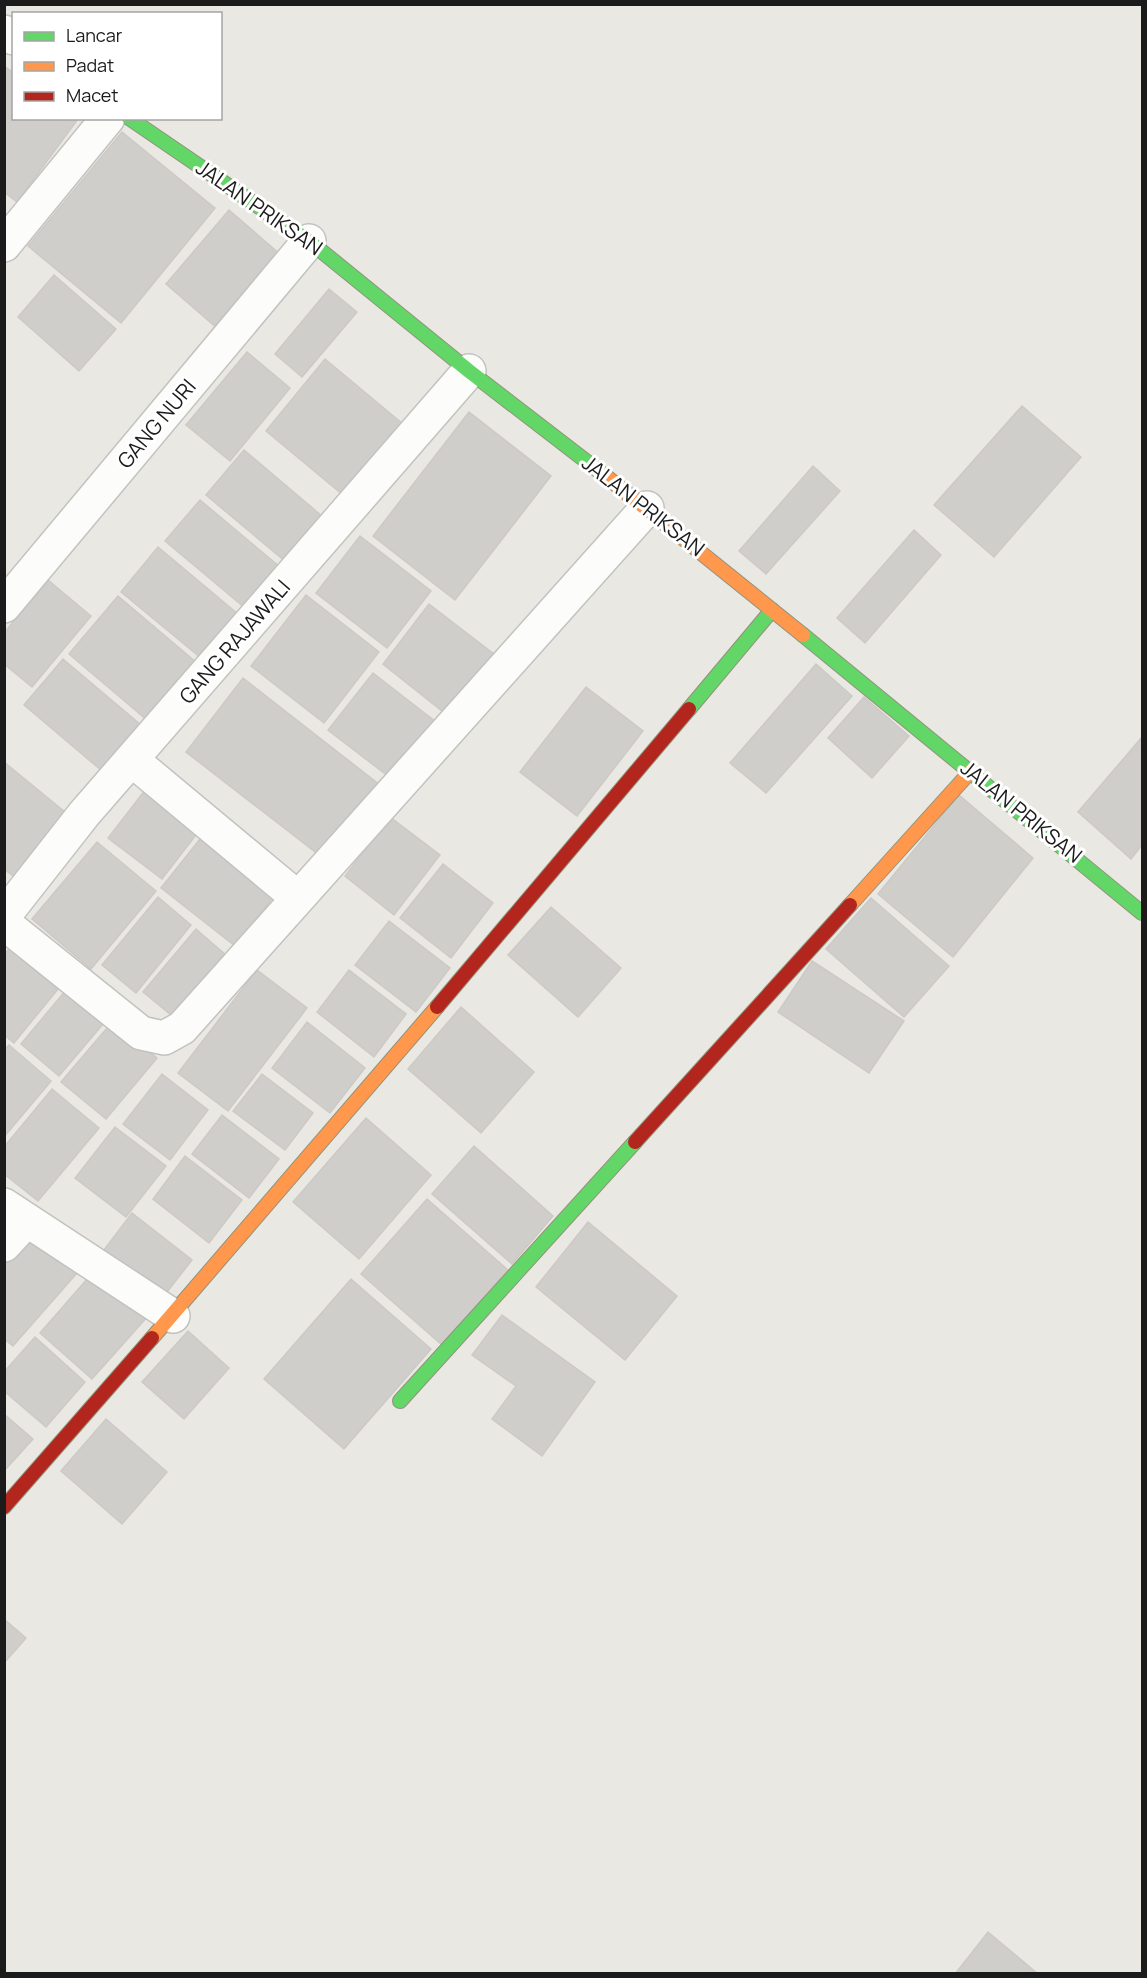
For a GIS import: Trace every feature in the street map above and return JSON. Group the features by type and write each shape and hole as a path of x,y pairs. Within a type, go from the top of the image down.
{"street":[{"path":"4,245 106,120"},
{"name":"JALAN PRIKSAN","path":"132,120 309,241 469,371 647,508 1143,913"},
{"name":"GANG NURI","path":"4,606 309,241"},
{"name":"GANG RAJAWALI","path":"4,916 84,814 469,371"},
{"path":"4,923 141,1033 164,1038 182,1028 647,508"},
{"path":"4,1507 173,1316 558,866 772,610"},
{"path":"132,760 298,898"},
{"path":"400,1401 971,771"},
{"path":"4,1245 16,1212 173,1316"}],"building":[{"path":"4,66 12,72 12,120 77,120 17,202 4,192"},
{"path":"122,132 215,208 121,323 28,246"},
{"path":"229,210 281,255 218,329 166,284"},
{"path":"54,275 116,329 79,371 18,317"},
{"path":"329,289 357,312 302,377 275,354"},
{"path":"247,352 290,388 230,461 186,425"},
{"path":"325,359 409,429 349,500 266,431"},
{"path":"1022,406 1081,457 994,557 934,505"},
{"path":"469,412 551,476 455,600 373,536"},
{"path":"244,450 329,522 292,567 206,495"},
{"path":"813,466 840,491 766,574 739,551"},
{"path":"200,500 286,572 251,613 165,541"},
{"path":"914,530 941,555 865,643 837,618"},
{"path":"360,536 431,591 387,648 316,593"},
{"path":"158,547 244,619 207,663 121,592"},
{"path":"48,580 91,616 32,687 4,664 4,633"},
{"path":"306,595 379,652 324,723 251,666"},
{"path":"118,596 203,668 154,726 69,654"},
{"path":"429,604 499,658 452,719 383,664"},
{"path":"63,659 147,730 108,776 24,705"},
{"path":"816,664 852,696 766,793 730,763"},
{"path":"373,673 441,726 397,783 328,730"},
{"path":"243,678 385,789 328,862 186,752"},
{"path":"586,687 643,731 577,816 520,772"},
{"path":"864,697 909,736 872,778 828,738"},
{"path":"1142,737 1142,845 1131,859 1078,812"},
{"path":"4,762 70,816 18,880 4,869"},
{"path":"149,785 203,826 162,879 108,838"},
{"path":"959,795 1033,858 953,957 878,894"},
{"path":"390,817 440,855 394,915 345,876"},
{"path":"204,834 278,891 235,946 161,888"},
{"path":"97,842 156,891 91,969 32,919"},
{"path":"443,864 493,903 451,958 400,918"},
{"path":"158,897 191,925 136,993 102,965"},
{"path":"871,898 949,966 904,1017 826,949"},
{"path":"551,907 621,968 578,1017 508,955"},
{"path":"389,921 450,968 416,1012 355,965"},
{"path":"196,929 234,962 182,1024 143,992"},
{"path":"9,949 58,989 14,1043 4,1035 4,955"},
{"path":"812,961 904,1021 869,1073 778,1012"},
{"path":"257,970 307,1008 228,1111 178,1073"},
{"path":"349,970 406,1014 374,1057 317,1012"},
{"path":"71,984 109,1017 59,1076 21,1044"},
{"path":"461,1007 534,1072 481,1133 408,1069"},
{"path":"113,1021 157,1058 106,1119 61,1082"},
{"path":"307,1022 365,1068 330,1113 272,1068"},
{"path":"9,1045 51,1081 4,1137 4,1050"},
{"path":"162,1074 208,1110 170,1160 123,1124"},
{"path":"262,1074 313,1113 285,1150 233,1111"},
{"path":"52,1089 99,1128 38,1201 4,1174 4,1147"},
{"path":"222,1115 279,1159 249,1198 192,1154"},
{"path":"366,1118 431,1175 359,1259 293,1202"},
{"path":"115,1127 166,1166 126,1217 75,1178"},
{"path":"474,1146 553,1216 512,1264 432,1194"},
{"path":"185,1156 242,1200 209,1243 153,1199"},
{"path":"427,1199 508,1270 442,1345 361,1274"},
{"path":"132,1213 192,1260 160,1301 100,1255"},
{"path":"588,1222 677,1296 625,1360 536,1287"},
{"path":"32,1233 77,1273 13,1346 4,1339 4,1265"},
{"path":"95,1270 148,1316 92,1379 40,1333"},
{"path":"351,1279 431,1349 344,1449 264,1379"},
{"path":"502,1315 595,1382 542,1456 492,1419 516,1386 472,1355"},
{"path":"188,1331 229,1368 184,1419 142,1382"},
{"path":"35,1337 85,1382 46,1427 4,1391 4,1372"},
{"path":"4,1414 33,1439 4,1471"},
{"path":"106,1419 167,1472 122,1524 61,1471"},
{"path":"4,1619 26,1638 4,1663"},
{"path":"988,1932 1038,1974 955,1974"}],"traffic: fast":[{"path":"132,120 309,241 469,371 608,478"},
{"path":"689,709 772,610"},
{"path":"803,635 1142,913"},
{"path":"400,1401 635,1142"}],"traffic: slow":[{"path":"608,478 803,635"},
{"path":"850,905 971,771"},
{"path":"152,1338 437,1007"}],"traffic: jam":[{"path":"437,1007 689,709"},
{"path":"635,1142 850,905"},
{"path":"4,1507 152,1338"}]}
